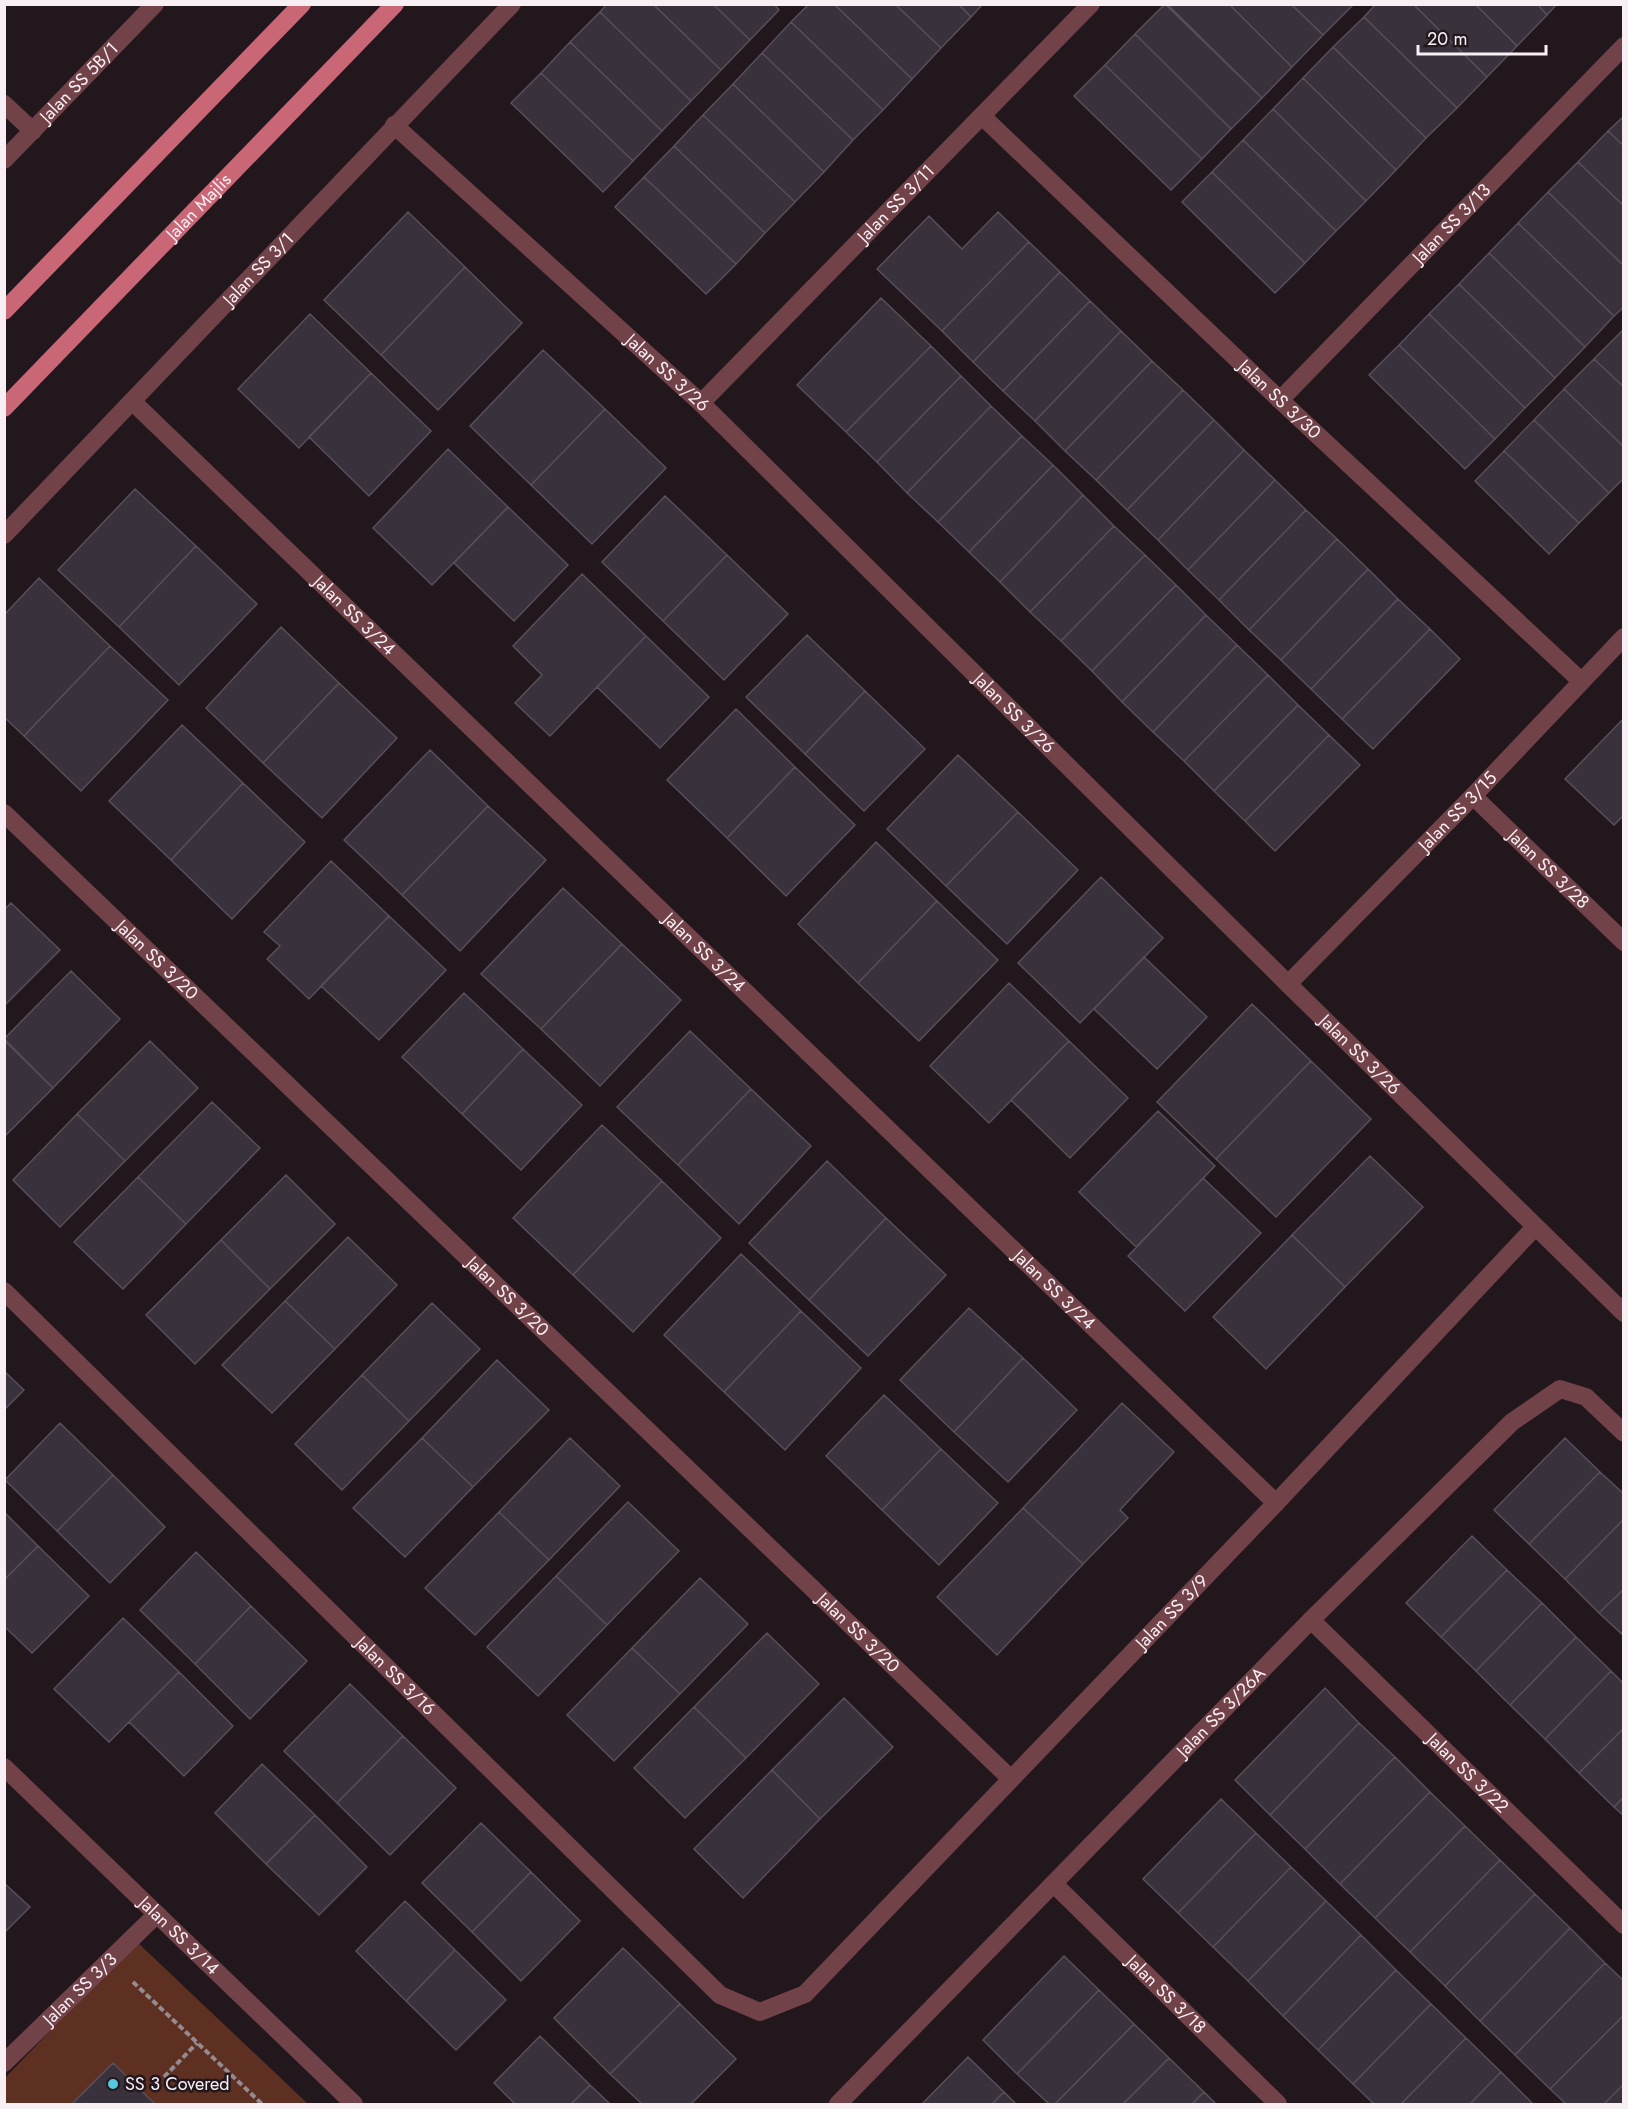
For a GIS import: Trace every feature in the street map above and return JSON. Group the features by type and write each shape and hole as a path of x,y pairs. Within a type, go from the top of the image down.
{"main road":[{"path":"4,311 302,4"},
{"name":"Jalan Majlis","path":"4,408 395,4"}],"street":[{"name":"Jalan SS 5B/1","path":"4,160 155,4"},
{"name":"Jalan SS 3/1","path":"4,535 134,402 394,125 512,4"},
{"name":"Jalan SS 3/11","path":"702,403 1091,4"},
{"name":"Jalan SS 3/13","path":"1280,400 1623,46"},
{"path":"4,104 33,131"},
{"name":"Jalan SS 3/30","path":"982,116 1280,400 1580,680"},
{"name":"Jalan SS 3/26","path":"394,125 702,403 1623,1313"},
{"name":"Jalan SS 3/24","path":"134,402 1275,1503"},
{"name":"Jalan SS 3/15","path":"1288,984 1473,796 1580,680 1623,638"},
{"name":"Jalan SS 3/28","path":"1473,796 1623,942"},
{"name":"Jalan SS 3/20","path":"4,813 1011,1779"},
{"name":"Jalan SS 3/9","path":"806,1994 1535,1227"},
{"name":"Jalan SS 3/16","path":"4,1290 720,1995 760,2012 806,1994"},
{"name":"Jalan SS 3/26A","path":"838,2104 1055,1885 1311,1620 1512,1422 1560,1389 1586,1397 1623,1432"},
{"name":"Jalan SS 3/22","path":"1311,1620 1623,1925"},
{"name":"Jalan SS 3/14","path":"4,1767 354,2104"},
{"name":"Jalan SS 3/18","path":"1055,1885 1278,2104"},
{"name":"Jalan SS 3/3","path":"4,2063 157,1914"}],"path":[{"path":"108,1960 262,2104"},
{"path":"164,2077 198,2043"}],"shaded area":[{"path":"136,1941 308,2104 5,2104 4,2079"}],"building":[{"path":"607,4 653,4 721,70 691,101 600,12"},
{"path":"653,4 713,4 750,40 721,70"},
{"path":"713,4 774,4 779,10 750,40"},
{"path":"809,4 834,4 912,79 883,110 791,22"},
{"path":"834,4 895,4 941,48 912,79"},
{"path":"895,4 958,4 971,17 941,48"},
{"path":"958,4 983,4 971,17"},
{"path":"1165,4 1262,98 1231,129 1135,34"},
{"path":"1167,4 1229,4 1292,67 1262,98"},
{"path":"1229,4 1291,4 1323,35 1292,67"},
{"path":"1291,4 1353,4 1353,5 1323,35"},
{"path":"1376,4 1413,4 1487,77 1457,108 1364,17"},
{"path":"1413,4 1475,4 1517,46 1487,77"},
{"path":"1475,4 1537,4 1547,15 1517,46"},
{"path":"1537,4 1557,4 1547,15"},
{"path":"600,12 691,101 662,131 570,42"},
{"path":"1364,17 1457,108 1426,138 1333,47"},
{"path":"791,22 883,110 853,140 762,53"},
{"path":"1135,34 1231,129 1202,159 1105,65"},
{"path":"570,42 662,131 633,161 541,73"},
{"path":"1333,47 1426,138 1396,170 1303,78"},
{"path":"762,53 853,140 824,172 733,84"},
{"path":"1105,65 1202,159 1171,190 1074,96"},
{"path":"541,73 633,161 603,192 511,103"},
{"path":"1303,78 1396,170 1366,201 1273,109"},
{"path":"733,84 824,172 795,202 703,115"},
{"path":"1273,109 1366,201 1336,231 1243,140"},
{"path":"703,115 795,202 765,233 674,146"},
{"path":"1624,116 1624,146 1608,131"},
{"path":"1608,131 1624,146 1624,206 1578,162"},
{"path":"1243,140 1336,231 1305,263 1212,172"},
{"path":"674,146 765,233 736,264 644,177"},
{"path":"1578,162 1624,206 1624,266 1548,192"},
{"path":"1212,172 1305,263 1275,293 1182,202"},
{"path":"644,177 736,264 706,294 615,207"},
{"path":"1548,192 1624,266 1624,307 1614,316 1518,223"},
{"path":"408,212 465,267 381,355 324,300"},
{"path":"998,212 1029,242 942,331 877,269 929,216 962,249"},
{"path":"1518,223 1614,316 1585,347 1489,253"},
{"path":"1029,242 1060,272 973,362 942,331"},
{"path":"1489,253 1585,347 1555,378 1459,284"},
{"path":"465,267 522,323 438,410 381,355"},
{"path":"1060,272 1090,301 1003,391 973,362"},
{"path":"1459,284 1555,378 1525,408 1429,314"},
{"path":"881,298 931,346 846,432 797,385"},
{"path":"1090,301 1121,331 1035,421 1003,391"},
{"path":"310,314 371,373 299,448 238,389"},
{"path":"1429,314 1525,408 1495,439 1399,345"},
{"path":"1624,329 1624,387 1594,359"},
{"path":"1121,331 1152,361 1065,451 1035,421"},
{"path":"1399,345 1495,439 1465,469 1369,375"},
{"path":"931,346 961,376 877,462 846,432"},
{"path":"543,350 605,409 531,485 470,426"},
{"path":"1594,359 1624,387 1624,447 1564,389"},
{"path":"1152,361 1183,390 1096,480 1065,451"},
{"path":"371,373 431,431 369,496 309,437"},
{"path":"961,376 991,406 907,493 877,462"},
{"path":"1564,389 1624,447 1624,478 1609,493 1534,420"},
{"path":"1183,390 1214,420 1127,510 1096,480"},
{"path":"991,406 1022,436 938,522 907,493"},
{"path":"605,409 666,468 592,544 531,485"},
{"path":"1214,420 1244,450 1158,540 1127,510"},
{"path":"1534,420 1609,493 1579,523 1504,451"},
{"path":"1022,436 1053,465 969,552 938,522"},
{"path":"448,449 508,507 432,585 373,528"},
{"path":"1244,450 1275,480 1188,570 1158,540"},
{"path":"1504,451 1579,523 1549,554 1475,481"},
{"path":"1053,465 1083,495 1000,582 969,552"},
{"path":"1275,480 1306,510 1219,600 1188,570"},
{"path":"135,489 196,546 119,627 58,570"},
{"path":"1083,495 1114,526 1030,612 1000,582"},
{"path":"665,496 727,555 663,621 602,562"},
{"path":"508,507 568,565 514,621 454,563"},
{"path":"1306,510 1337,539 1249,630 1219,600"},
{"path":"1114,526 1145,555 1061,641 1030,612"},
{"path":"1337,539 1368,569 1281,660 1249,630"},
{"path":"196,546 257,604 179,685 119,627"},
{"path":"727,555 788,614 724,680 663,621"},
{"path":"1145,555 1176,585 1092,671 1061,641"},
{"path":"1368,569 1398,599 1311,689 1281,660"},
{"path":"582,574 646,636 550,736 515,703 542,675 513,646"},
{"path":"39,578 110,646 24,736 4,717 4,615"},
{"path":"1176,585 1206,615 1122,702 1092,671"},
{"path":"1398,599 1430,629 1342,719 1311,689"},
{"path":"1206,615 1237,645 1153,732 1122,702"},
{"path":"281,627 339,683 263,763 206,708"},
{"path":"1430,629 1460,659 1373,749 1342,719"},
{"path":"807,635 865,691 805,754 746,697"},
{"path":"646,636 709,697 660,748 597,687"},
{"path":"1237,645 1268,675 1184,761 1153,732"},
{"path":"110,646 168,700 81,791 24,736"},
{"path":"1268,675 1298,705 1214,791 1184,761"},
{"path":"339,683 397,738 322,818 263,763"},
{"path":"865,691 925,749 864,811 805,754"},
{"path":"1298,705 1329,735 1245,821 1214,791"},
{"path":"736,709 795,767 727,838 667,780"},
{"path":"1624,718 1624,815 1614,825 1565,779"},
{"path":"182,725 243,783 171,860 109,801"},
{"path":"1329,735 1360,765 1275,851 1245,821"},
{"path":"430,750 488,806 402,895 344,840"},
{"path":"958,755 1018,812 946,886 887,829"},
{"path":"795,767 855,825 786,896 727,838"},
{"path":"243,783 305,842 232,919 171,860"},
{"path":"488,806 546,860 460,951 402,895"},
{"path":"1018,812 1078,870 1007,944 946,886"},
{"path":"876,842 937,901 858,983 798,924"},
{"path":"331,861 389,916 309,999 267,959 280,946 264,932"},
{"path":"1101,877 1163,938 1080,1023 1018,963"},
{"path":"563,888 622,944 541,1029 481,974"},
{"path":"937,901 998,960 919,1041 858,983"},
{"path":"11,903 60,950 4,1006 4,910"},
{"path":"389,916 446,970 379,1040 321,986"},
{"path":"622,944 681,1000 600,1086 541,1029"},
{"path":"1144,957 1207,1017 1157,1069 1094,1009"},
{"path":"71,971 120,1019 53,1088 4,1039"},
{"path":"1009,983 1069,1041 989,1123 930,1066"},
{"path":"464,993 523,1049 462,1114 402,1057"},
{"path":"1252,1004 1311,1061 1216,1159 1157,1102"},
{"path":"690,1031 751,1089 678,1165 617,1107"},
{"path":"4,1040 53,1088 4,1137"},
{"path":"150,1041 198,1088 125,1161 77,1114"},
{"path":"1069,1041 1128,1098 1070,1158 1011,1100"},
{"path":"523,1049 582,1105 521,1170 462,1114"},
{"path":"1311,1061 1371,1119 1276,1217 1216,1159"},
{"path":"751,1089 811,1146 739,1224 678,1165"},
{"path":"212,1102 260,1148 186,1224 138,1177"},
{"path":"1158,1111 1215,1166 1136,1247 1079,1192"},
{"path":"77,1114 125,1161 60,1227 13,1180"},
{"path":"602,1125 662,1181 573,1275 513,1218"},
{"path":"1370,1156 1423,1207 1345,1287 1292,1235"},
{"path":"827,1161 886,1218 809,1300 749,1243"},
{"path":"286,1175 335,1224 270,1289 221,1240"},
{"path":"138,1177 186,1224 123,1289 74,1242"},
{"path":"1203,1178 1261,1233 1185,1311 1128,1256"},
{"path":"662,1181 721,1238 633,1332 573,1275"},
{"path":"886,1218 946,1275 868,1356 809,1300"},
{"path":"1292,1235 1345,1287 1266,1369 1213,1317"},
{"path":"348,1237 397,1285 335,1349 285,1301"},
{"path":"221,1240 270,1289 195,1364 146,1315"},
{"path":"741,1254 801,1311 724,1392 664,1335"},
{"path":"285,1301 335,1349 272,1413 222,1365"},
{"path":"432,1303 480,1349 409,1421 362,1375"},
{"path":"969,1308 1023,1358 954,1432 900,1380"},
{"path":"801,1311 861,1368 785,1450 724,1392"},
{"path":"1023,1358 1077,1410 1008,1482 954,1432"},
{"path":"497,1360 549,1410 473,1487 422,1438"},
{"path":"4,1371 24,1390 4,1410"},
{"path":"362,1375 409,1421 342,1490 295,1444"},
{"path":"884,1395 941,1449 882,1510 826,1456"},
{"path":"1122,1403 1174,1452 1120,1510 1128,1518 1083,1564 1023,1508"},
{"path":"60,1423 113,1475 57,1531 5,1480"},
{"path":"422,1438 473,1487 405,1557 353,1508"},
{"path":"570,1438 620,1486 549,1560 499,1512"},
{"path":"1565,1438 1600,1472 1529,1544 1494,1510"},
{"path":"941,1449 998,1503 939,1565 882,1510"},
{"path":"1600,1472 1624,1494 1624,1519 1565,1579 1529,1544"},
{"path":"113,1475 165,1527 110,1583 57,1531"},
{"path":"628,1502 679,1551 607,1625 556,1576"},
{"path":"1023,1508 1083,1564 997,1655 937,1597"},
{"path":"4,1512 38,1546 4,1580"},
{"path":"499,1512 549,1560 475,1635 425,1588"},
{"path":"1624,1519 1624,1589 1599,1613 1565,1579"},
{"path":"1472,1536 1507,1570 1441,1637 1406,1603"},
{"path":"38,1546 89,1596 32,1653 4,1626 4,1580"},
{"path":"196,1552 251,1606 195,1664 140,1610"},
{"path":"1507,1570 1542,1603 1476,1671 1441,1637"},
{"path":"556,1576 607,1625 538,1696 487,1647"},
{"path":"700,1578 748,1624 680,1694 632,1648"},
{"path":"1624,1589 1624,1636 1599,1613"},
{"path":"1542,1603 1576,1637 1510,1705 1476,1671"},
{"path":"251,1606 307,1661 250,1719 195,1664"},
{"path":"123,1618 179,1672 109,1742 54,1689"},
{"path":"767,1633 819,1684 746,1758 694,1707"},
{"path":"1576,1637 1611,1671 1545,1739 1510,1705"},
{"path":"632,1648 680,1694 614,1761 567,1715"},
{"path":"1611,1671 1624,1684 1624,1728 1579,1773 1545,1739"},
{"path":"179,1672 233,1726 184,1776 129,1722"},
{"path":"350,1684 403,1736 337,1803 284,1751"},
{"path":"1325,1688 1359,1723 1270,1815 1235,1780"},
{"path":"844,1698 893,1747 820,1819 772,1770"},
{"path":"694,1707 746,1758 685,1818 634,1768"},
{"path":"1359,1723 1395,1757 1305,1849 1270,1815"},
{"path":"1624,1728 1624,1797 1614,1807 1579,1773"},
{"path":"403,1736 456,1788 390,1855 337,1803"},
{"path":"1395,1757 1430,1792 1340,1884 1305,1849"},
{"path":"262,1764 315,1815 266,1864 215,1813"},
{"path":"772,1770 820,1819 743,1898 694,1849"},
{"path":"1430,1792 1465,1826 1375,1918 1340,1884"},
{"path":"1624,1797 1624,1816 1614,1807"},
{"path":"1221,1799 1256,1833 1178,1913 1143,1879"},
{"path":"315,1815 367,1867 319,1915 266,1864"},
{"path":"481,1823 531,1872 472,1932 422,1883"},
{"path":"1465,1826 1500,1860 1410,1952 1375,1918"},
{"path":"1256,1833 1291,1867 1213,1947 1178,1913"},
{"path":"1500,1860 1535,1894 1445,1986 1410,1952"},
{"path":"1291,1867 1326,1901 1248,1981 1213,1947"},
{"path":"531,1872 580,1921 521,1981 472,1932"},
{"path":"4,1883 30,1907 4,1933"},
{"path":"1535,1894 1570,1928 1480,2021 1445,1986"},
{"path":"405,1901 455,1950 406,2001 356,1951"},
{"path":"1326,1901 1361,1935 1283,2016 1248,1981"},
{"path":"1570,1928 1605,1963 1515,2055 1480,2021"},
{"path":"1361,1935 1396,1970 1318,2050 1283,2016"},
{"path":"623,1948 680,2004 610,2074 554,2018"},
{"path":"455,1950 506,2000 456,2050 406,2001"},
{"path":"1064,1956 1099,1990 1017,2074 983,2040"},
{"path":"1605,1963 1624,1981 1624,2015 1550,2089 1515,2055"},
{"path":"1396,1970 1431,2004 1353,2084 1318,2050"},
{"path":"1099,1990 1134,2024 1055,2104 1049,2104 1017,2074"},
{"path":"680,2004 736,2059 691,2104 642,2104 610,2074"},
{"path":"1431,2004 1466,2038 1401,2104 1374,2104 1353,2084"},
{"path":"1624,2015 1624,2084 1604,2104 1566,2104 1550,2089"},
{"path":"1134,2024 1169,2058 1123,2104 1055,2104"},
{"path":"540,2036 590,2085 571,2104 515,2104 494,2083"},
{"path":"1466,2038 1501,2072 1470,2104 1401,2104"},
{"path":"968,2057 1004,2092 992,2104 922,2104"},
{"path":"1169,2058 1204,2092 1192,2104 1123,2104"},
{"name":"SS 3 Covered","path":"113,2063 155,2104 72,2104"},
{"path":"1501,2072 1533,2104 1470,2104"},
{"path":"1624,2084 1624,2104 1604,2104"},
{"path":"590,2085 610,2104 571,2104"},
{"path":"1004,2092 1016,2104 992,2104"},
{"path":"1204,2092 1216,2104 1192,2104"}],"place":[{"name":"SS 3 Covered","path":"113,2084"}]}
